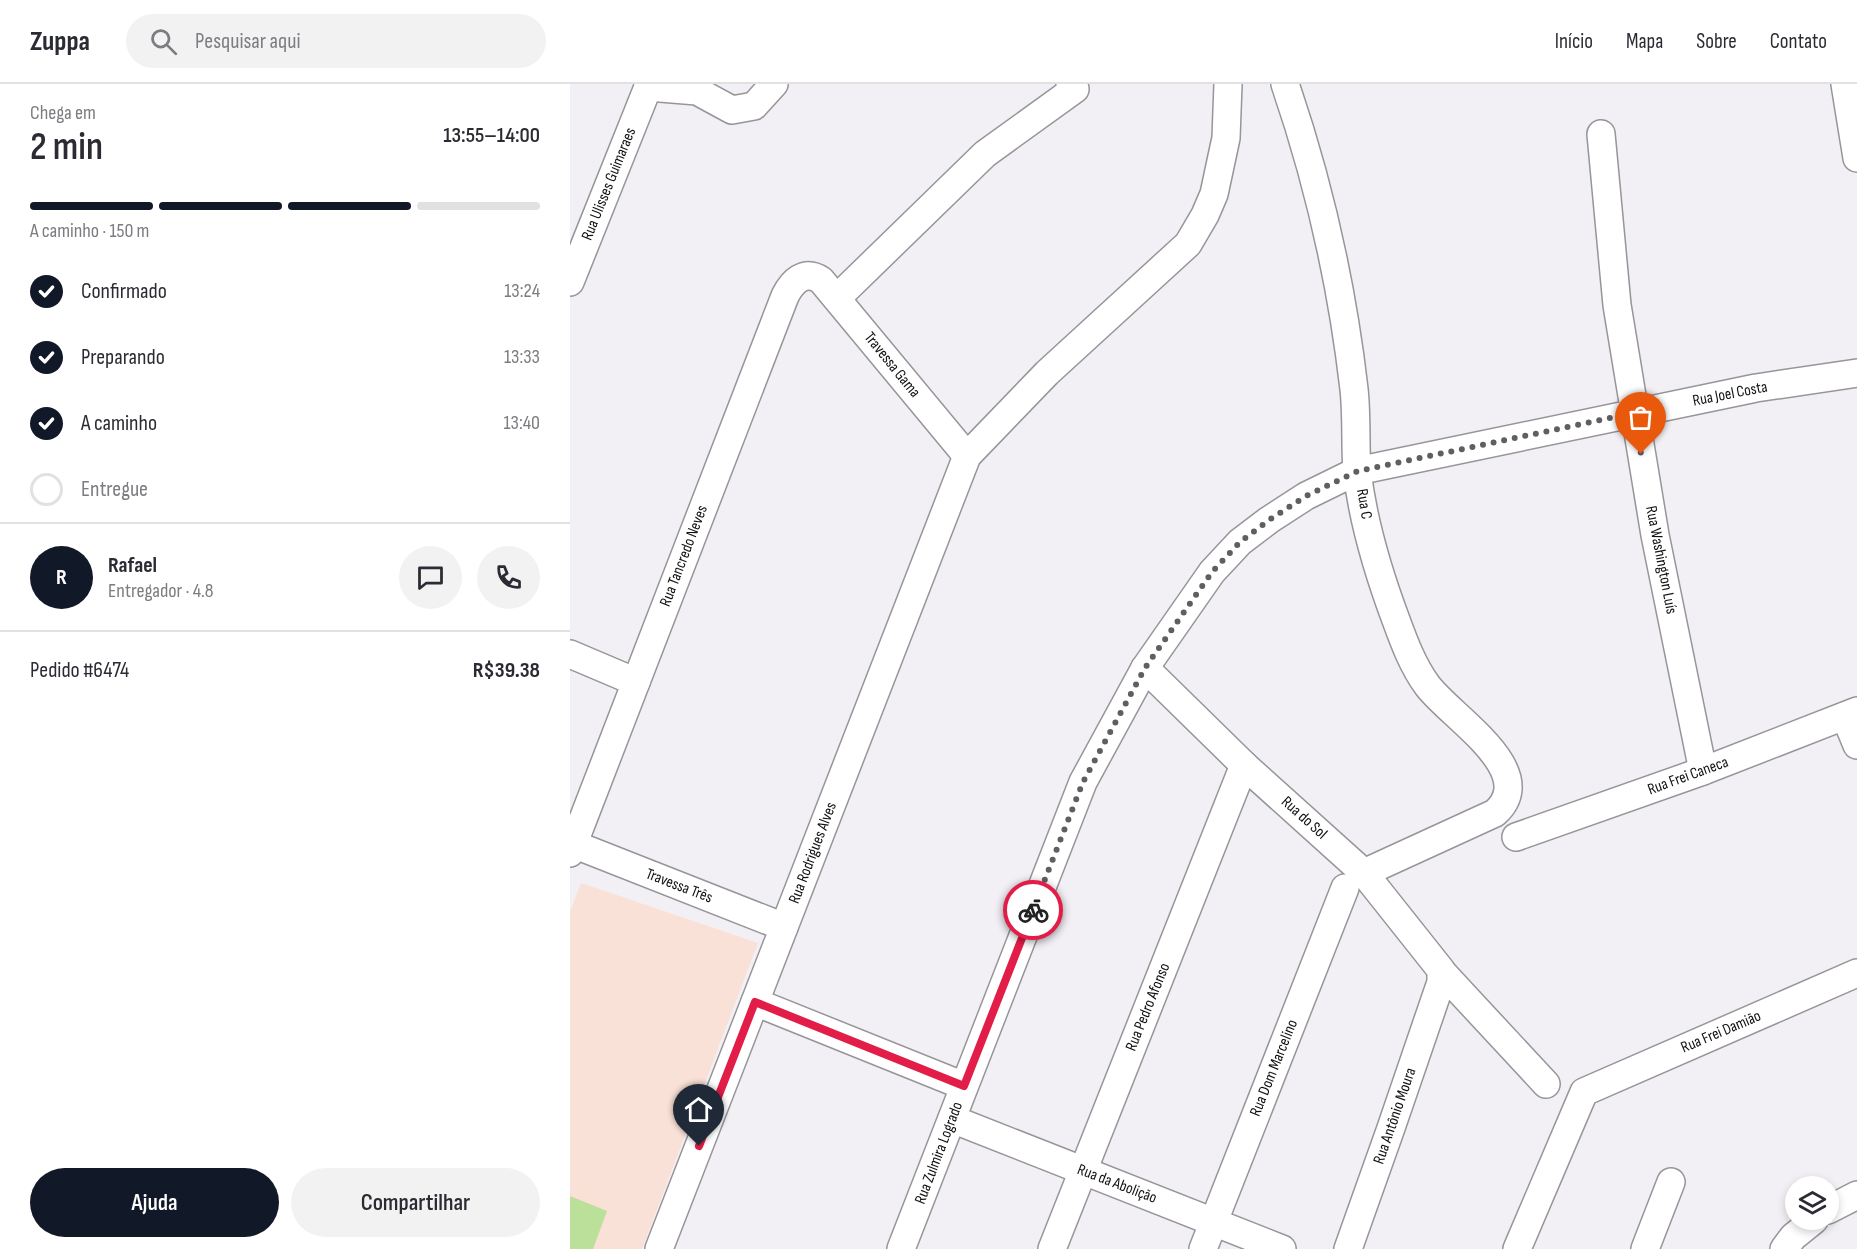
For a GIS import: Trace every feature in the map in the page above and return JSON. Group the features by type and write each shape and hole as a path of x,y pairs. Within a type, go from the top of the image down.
{"street":[{"path":"646,85 697,91 732,110 754,106 774,84"},
{"path":"967,456 1047,373 1188,244 1214,194 1226,138 1228,84"},
{"name":"Rua C","path":"1285,84 1315,183 1335,261 1354,391 1358,471 1373,556 1415,666 1428,687 1481,737 1501,764 1507,778 1505,802 1495,813 1355,880"},
{"path":"1845,84 1857,158"},
{"name":"Rua Ulisses Guimaraes","path":"570,282 646,85"},
{"path":"837,298 985,154 1073,86"},
{"name":"Rua Washington Luís","path":"1601,134 1617,305 1634,413 1655,535 1703,771"},
{"name":"Travessa Gama","path":"814,276 821,280 837,298 967,456"},
{"name":"Rua Tancredo Neves","path":"571,848 785,296 793,282 814,276"},
{"name":"Rua Joel Costa","path":"1358,471 1756,388 1857,373"},
{"name":"Rua Rodrigues Alves","path":"659,1249 967,456"},
{"name":"Rua Zulmira Logrado","path":"901,1249 1083,782 1145,668 1212,572 1240,542 1306,496 1358,471"},
{"path":"570,654 636,682"},
{"name":"Rua do Sol","path":"1145,668 1244,765 1434,960 1441,977 1546,1084"},
{"path":"1851,714 1857,745"},
{"name":"Rua Frei Caneca","path":"1516,837 1703,771 1851,714"},
{"name":"Rua Pedro Afonso","path":"1052,1249 1244,765"},
{"name":"Travessa Três","path":"571,848 784,927"},
{"name":"Rua Dom Marcelino","path":"1203,1249 1355,880"},
{"name":"Rua Frei Damião","path":"1517,1249 1584,1092 1857,973"},
{"name":"Rua Antônio Moura","path":"1348,1249 1441,977"},
{"path":"755,1002 964,1086"},
{"name":"Rua da Abolição","path":"952,1119 1282,1249"},
{"path":"1645,1249 1671,1182"},
{"path":"1839,1204 1857,1195"},
{"path":"1784,1249 1802,1230"}],"shaded area":[{"path":"581,883 758,943 642,1249 570,1249 570,912"}],"green space":[{"path":"570,1196 607,1211 593,1249 570,1249"}],"way so far":[{"path":"1033,910 1083,782 1145,668 1212,572 1240,542 1269,520 1306,496 1358,471 1634,413 1641,454"}],"route":[{"path":"699,1146 755,1002 964,1086 1033,910"}]}
